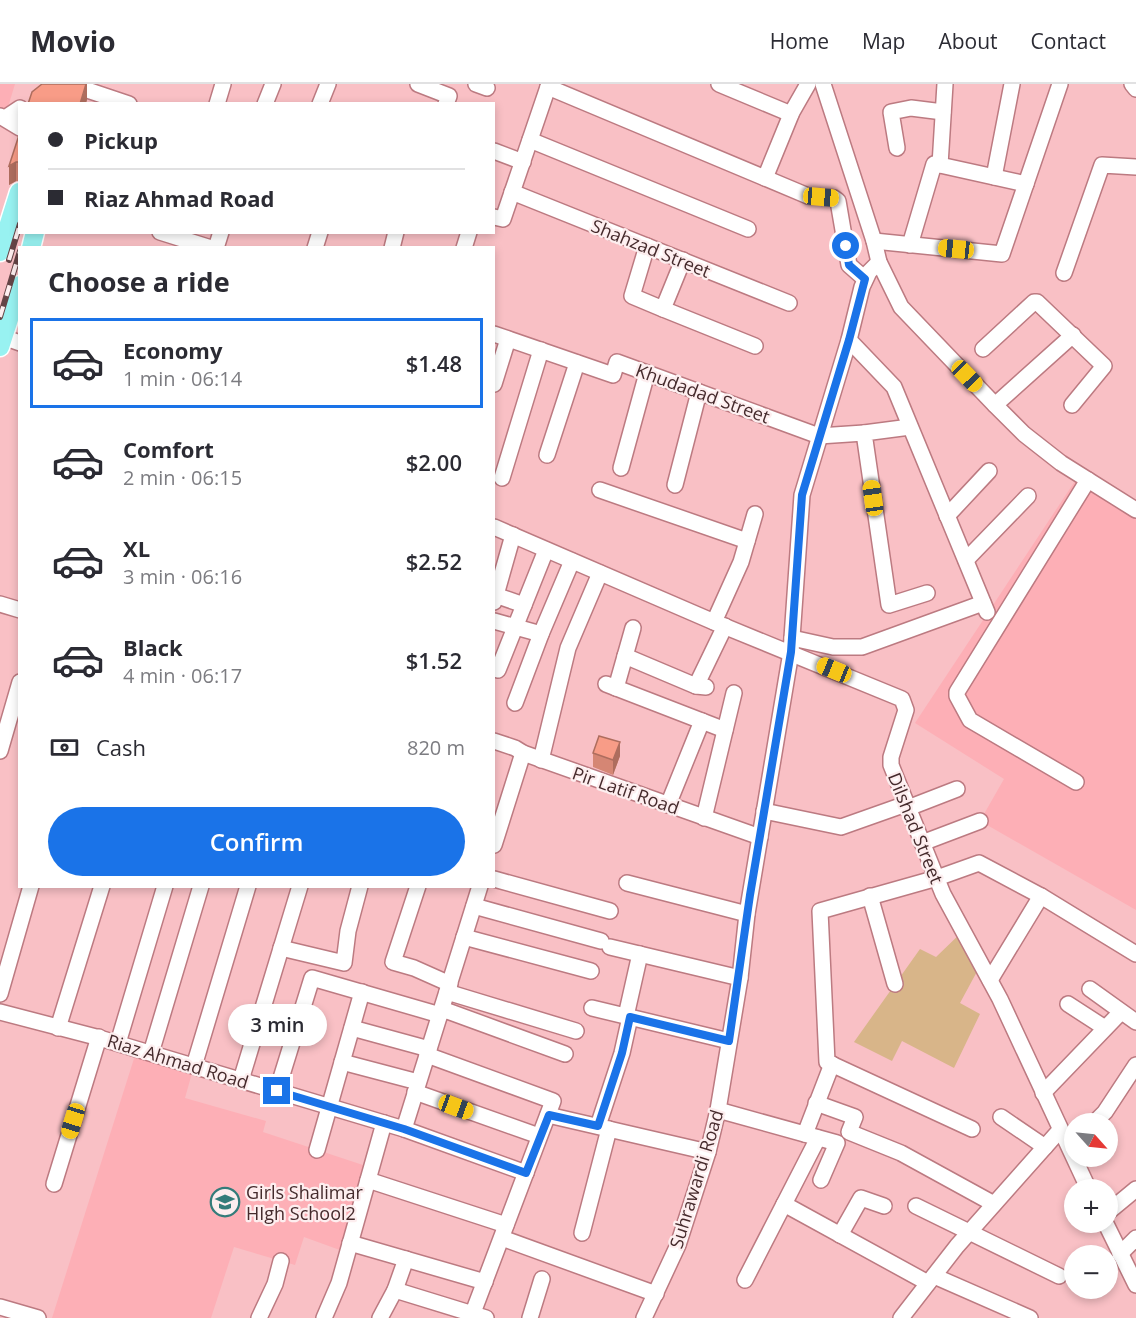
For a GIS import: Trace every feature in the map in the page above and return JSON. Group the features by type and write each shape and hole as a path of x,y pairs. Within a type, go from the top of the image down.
{"main road":[{"path":"0,252 18,195"},
{"path":"8,342 18,294"}],"street":[{"path":"218,102 224,84"},
{"path":"266,102 273,84"},
{"path":"321,102 328,84"},
{"path":"418,84 449,95"},
{"path":"719,84 791,114"},
{"path":"765,178 791,114 808,84"},
{"path":"823,84 879,262 901,307 1024,434 1061,463 1136,510"},
{"path":"940,165 945,84"},
{"path":"994,177 1012,84"},
{"path":"874,241 1002,254 1060,84"},
{"path":"1132,84 1136,89"},
{"path":"495,217 503,219 549,86 808,196 834,198 838,201 849,265 865,279"},
{"path":"90,91 123,102"},
{"path":"18,108 2,117 18,128"},
{"path":"897,148 891,112 911,108 943,112"},
{"path":"530,140 748,229"},
{"path":"495,151 523,162"},
{"path":"910,244 934,164 1026,184"},
{"path":"1064,273 1102,165 1136,168"},
{"name":"Shahzad Street","path":"512,192 789,303"},
{"path":"167,234 206,246"},
{"path":"210,246 219,234"},
{"path":"647,246 632,296 755,346"},
{"path":"663,309 683,260"},
{"name":"Suhrawardi Road","path":"644,1318 678,1245 708,1152 718,1110 740,978 747,914 792,645 802,495 865,279 879,262"},
{"path":"983,349 1035,301 1104,366 1072,405"},
{"name":"Khudadad Street","path":"495,334 613,375 617,362 819,436"},
{"path":"995,405 1073,335"},
{"path":"495,381 508,339"},
{"path":"792,645 862,647 985,607 894,387 849,340"},
{"path":"502,478 541,350"},
{"path":"547,455 577,363"},
{"path":"621,468 647,373"},
{"path":"675,485 699,392"},
{"path":"819,436 910,427"},
{"path":"864,433 889,605 927,594"},
{"path":"947,516 989,471"},
{"path":"1076,782 970,720 957,700 957,692 1088,480"},
{"path":"600,490 747,541"},
{"path":"966,560 1028,496"},
{"path":"625,656 701,686 755,514"},
{"name":"Dilshad Street","path":"495,527 719,624 792,645 902,699 906,710 893,747 891,765 943,894 990,980 1064,1135"},
{"path":"495,595 513,535"},
{"path":"495,669 498,670 546,550"},
{"path":"515,703 572,561"},
{"path":"541,760 568,648 600,573"},
{"path":"495,598 524,605"},
{"path":"0,604 18,609"},
{"path":"495,621 541,634"},
{"path":"633,628 625,656 611,686 725,730"},
{"path":"0,751 18,689"},
{"path":"704,818 734,693"},
{"path":"668,805 702,721"},
{"name":"Pir Latif Road","path":"495,741 541,760 760,837"},
{"path":"495,842 523,753"},
{"path":"764,811 841,827 957,789"},
{"path":"922,843 980,821"},
{"path":"972,1129 827,1062 820,910 937,878 979,862 1041,896 1136,954"},
{"path":"495,879 610,911"},
{"path":"627,883 747,914"},
{"path":"0,994 30,888"},
{"path":"58,1028 101,888"},
{"path":"118,1043 164,888"},
{"path":"151,1053 200,888"},
{"path":"194,1066 247,888"},
{"path":"241,1080 299,888"},
{"path":"281,948 344,963 348,930 359,888"},
{"path":"417,888 393,962 414,968 448,988 576,1031"},
{"path":"404,1129 479,888"},
{"path":"870,896 895,984"},
{"path":"990,980 1041,896"},
{"path":"474,906 640,954 740,978"},
{"path":"464,937 591,971"},
{"path":"582,1233 622,1053 640,954"},
{"path":"277,1091 312,978 441,1012 565,1054"},
{"path":"1090,989 1136,1022"},
{"path":"316,1150 362,992"},
{"path":"1068,1004 1105,1028"},
{"path":"592,1008 729,1041"},
{"name":"Riaz Ahmad Road","path":"0,1012 99,1037 404,1129 526,1173"},
{"path":"1043,1093 1121,1012"},
{"path":"352,1028 428,1052 553,1101 485,1282 476,1317 395,1290"},
{"path":"54,1184 99,1037"},
{"path":"342,1062 417,1087 539,1136"},
{"path":"745,1280 784,1204 812,1136 816,1103 832,1064"},
{"path":"1104,1113 1130,1087 1136,1065"},
{"path":"816,1103 855,1117 849,1132 901,1153 994,1204"},
{"path":"718,1110 837,1143 821,1180"},
{"path":"549,1115 708,1152"},
{"path":"1001,1117 1045,1147"},
{"path":"324,1318 339,1283 384,1123"},
{"path":"901,1318 970,1231 1060,1130"},
{"path":"369,1180 504,1231 656,1294"},
{"path":"1118,1204 1136,1189"},
{"path":"840,1235 861,1198 884,1206"},
{"path":"784,1204 840,1235 931,1279 1030,1318"},
{"path":"915,1206 1059,1276"},
{"path":"1110,1233 1136,1285"},
{"path":"1120,1254 1136,1238"},
{"path":"350,1243 485,1282"},
{"path":"380,1318 395,1290 406,1259"},
{"path":"259,1318 275,1284 281,1261"},
{"path":"530,1318 542,1279"},
{"path":"0,1307 16,1315 38,1318"}],"shaded area":[{"path":"0,84 15,84 5,117 0,116"},
{"path":"1079,475 1136,508 1136,910 980,821 1004,779 915,723"},
{"path":"963,931 980,966 960,1003 980,1014 954,1068 902,1041 892,1061 854,1042 920,949 936,957"},
{"name":"Girls Shalimar HIgh School2","path":"137,1049 194,1066 185,1098 266,1121 263,1132 369,1167 348,1253 304,1237 295,1265 234,1247 211,1318 52,1318"}],"building":[{"path":"42,84 86,84 81,102 29,102 32,92"},
{"path":"18,138 18,162 9,166"},
{"path":"599,736 620,742 613,760 593,753"}],"railway":[{"path":"9,260 18,231"},
{"path":"0,317 18,258"}],"place":[{"name":"Girls Shalimar HIgh School2","path":"225,1202"}],"route":[{"path":"277,1091 404,1129 526,1173 549,1115 598,1126 622,1053 630,1017 729,1041 740,978 750,895 791,652 802,495 865,279 851,269 846,246"}]}
